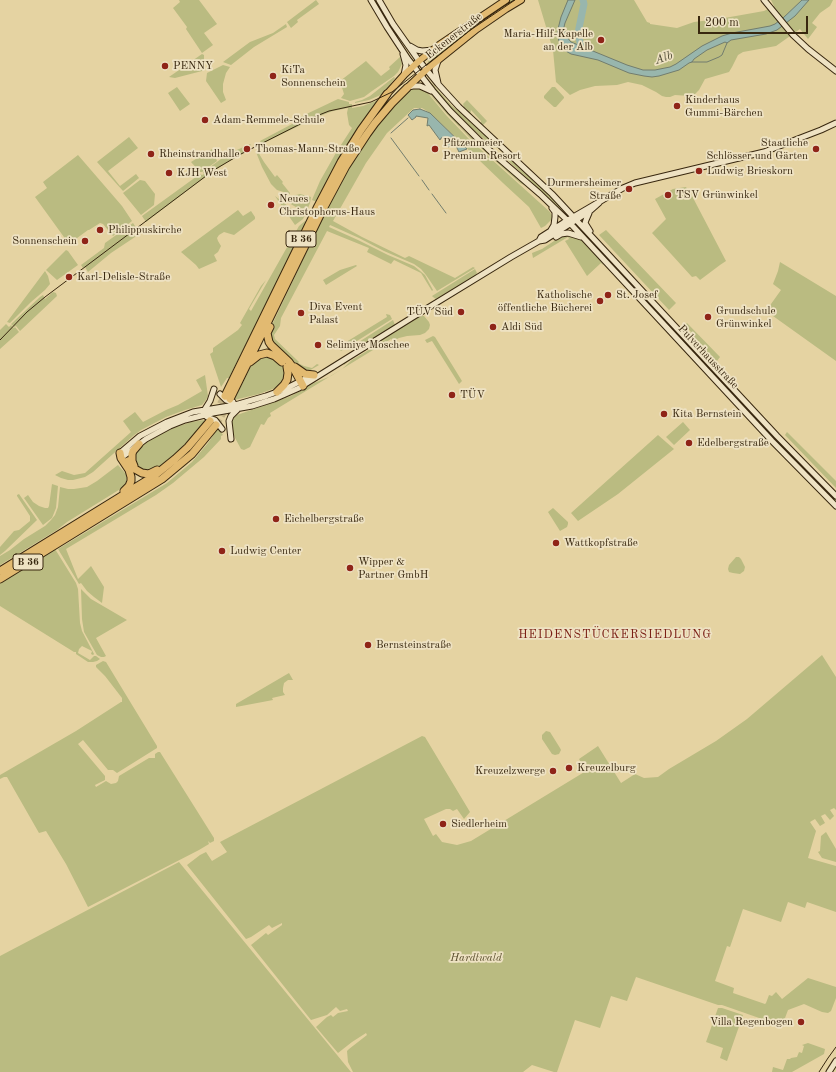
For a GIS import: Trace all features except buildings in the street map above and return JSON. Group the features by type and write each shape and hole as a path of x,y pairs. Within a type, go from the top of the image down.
{"highway":[{"name":"B 36","path":"225,396 248,363 323,209 346,166 366,134 392,103 407,88"},
{"name":"B 36","path":"225,396 337,169 361,130 388,94"},
{"path":"279,299 278,310 268,329 267,337 271,346 288,365 300,385"},
{"path":"248,363 259,355 268,353 303,374 314,374"},
{"path":"277,392 286,382 288,376 288,365"},
{"name":"B 36","path":"0,571 103,508 163,469 213,423 204,440 192,454 162,479 0,579"},
{"path":"134,468 132,454 138,444"},
{"path":"122,456 138,472 147,474 163,469"},
{"path":"103,508 112,499 128,488 131,481 130,472 122,456"}],"main road":[{"path":"371,0 401,49 436,95 475,136 552,207 555,222 551,231"},
{"name":"Pulverhausstraße","path":"379,0 419,61 459,107 534,177 575,218 768,426 836,496"},
{"name":"Eckenerstraße","path":"414,66 434,50 506,0"},
{"name":"Eckenerstraße","path":"421,76 426,70 477,29 521,0"},
{"path":"764,0 787,28 808,49 836,71"},
{"path":"407,44 417,50 434,50"},
{"path":"401,49 406,65 404,75"},
{"path":"438,60 435,70 438,84"},
{"name":"B 36","path":"388,94 404,75 414,66"},
{"name":"B 36","path":"407,88 421,76"},
{"path":"407,88 420,86 428,89 436,95"},
{"path":"575,218 590,211 599,203 624,188 764,152 816,132 836,122"},
{"name":"Pulverhausstraße","path":"544,198 569,222 772,441 836,506"},
{"path":"545,240 594,204 599,203"},
{"path":"590,211 585,223 602,248"},
{"path":"539,241 541,237 569,222"},
{"path":"122,456 135,440 157,427 184,415 205,410 238,409 274,399 322,374 460,288 539,241 568,233 575,234 584,239"},
{"path":"122,456 153,434 170,426 185,420 300,385 314,374 325,371"},
{"path":"205,410 214,389"},
{"path":"225,396 228,401 240,403"},
{"path":"231,439 228,425 229,420 238,409"},
{"path":"200,416 213,419 222,429"},
{"path":"829,1072 836,1061"}],"green space":[{"path":"179,0 199,0 217,24 204,33 213,45 202,53 186,29 187,27 173,8 180,2"},
{"path":"316,0 319,4 297,20 298,22 291,28 287,22"},
{"path":"510,0 518,0 465,35 429,63 428,61 463,32"},
{"path":"538,0 634,0 647,22 650,24 677,28 694,22 764,11 774,6 771,0 833,0 830,6 820,13 812,23 817,27 808,39 800,29 776,46 743,52 738,55 729,72 705,79 699,90 694,95 675,95 666,97 642,85 628,82 617,85 595,86 580,90 570,95 556,82 553,50"},
{"path":"286,24 287,27 254,47 231,65 223,62 250,42 273,33"},
{"path":"202,54 204,55 204,58 202,71 175,78 169,77"},
{"path":"400,57 402,64 398,72 364,97 350,101 341,98 344,94 340,81 366,61 381,76 390,69 389,67"},
{"path":"223,65 230,67 226,73 223,84 223,92 226,100 221,103 206,81 207,73"},
{"path":"394,77 395,78 383,94 369,100 355,103 370,96"},
{"path":"427,78 452,106 464,115 498,148 493,147 461,119 435,91 426,79"},
{"path":"177,87 190,104 180,111 168,93"},
{"path":"420,87 419,89 426,91 468,138 550,212 552,216 551,220 541,228 529,207 430,113 422,108 414,108 387,133 366,163 333,221 405,258 409,256 455,278 473,267 475,268 437,291 421,269 414,264 330,225 329,227 414,266 425,275 433,290 432,291 421,273 394,260 391,264 367,252 369,248 327,231 281,318 280,326 274,335 275,339 299,362 298,363 312,368 317,364 319,365 307,372 303,372 272,343 270,329 313,236 346,172 375,127 408,92 414,88"},
{"path":"552,87 555,87 564,97 556,107 544,98"},
{"path":"427,90 443,108 461,124 459,126 526,186 520,183 469,137 446,113"},
{"path":"338,99 349,102 349,104 352,104 352,108 363,106 378,100 317,202 312,200 320,181 352,128 349,125 347,113 348,108 333,111 317,117 262,144 260,141 294,123 296,119"},
{"path":"467,100 487,121 482,126 481,121 471,110 470,115 465,110 463,104"},
{"path":"129,137 138,148 108,171 120,186 136,174 139,178 123,191 97,162"},
{"path":"250,144 251,145 248,147 249,150 209,174 146,222 142,216 200,174 204,174 203,172 228,154"},
{"path":"212,149 217,161 200,172 191,162"},
{"path":"256,152 258,152 275,177 277,175 283,182 282,183 290,194 277,190 271,184"},
{"path":"502,153 504,153 552,197 566,212 565,213 504,157"},
{"path":"78,155 122,206 132,221 113,236 103,224 100,223 69,244 35,197 47,188 43,182"},
{"path":"140,180 145,181 155,194 154,205 141,215 123,193"},
{"path":"686,187 726,261 700,280 696,276 692,277 652,233 666,219 655,199 673,189"},
{"path":"279,193 288,197 300,194 311,197 306,213 289,203 278,194"},
{"path":"275,196 293,210 305,215 303,219 295,225"},
{"path":"238,210 243,216 251,211 255,219 234,235 224,232 219,235 217,238 221,246 218,252 214,255 217,261 199,269 181,252"},
{"path":"305,221 306,222 229,378 227,378 221,387 210,354 213,352 213,348 238,330 242,325 240,323 261,286 266,280 249,309 251,311 299,226"},
{"path":"133,223 137,229 138,235 111,253 88,272 85,267 83,268 81,265 104,248 105,243"},
{"path":"577,226 730,388 728,390 576,227"},
{"path":"606,230 676,303 669,310 599,235"},
{"path":"565,236 581,239 602,261 603,265 601,263 587,276 565,241 569,239 568,237 533,258 532,253"},
{"path":"66,250 78,265 57,280 46,270"},
{"path":"780,262 836,296 836,361 766,311 781,290 773,284"},
{"path":"356,265 357,266 326,285 323,280 340,270"},
{"path":"475,269 477,273 475,276 436,299 432,296"},
{"path":"45,271 50,284 10,323 7,322"},
{"path":"53,292 56,293 57,296 20,331 16,326 14,327 11,324 40,297 43,295 45,299"},
{"path":"386,314 390,315 392,319 341,351 338,347 387,317"},
{"path":"419,316 424,316 429,322 429,329 425,333 399,338 393,341 391,339 342,369 352,360 390,337 351,359 344,365 344,363"},
{"path":"393,320 395,325 364,344 349,350 348,349"},
{"path":"687,323 720,357 716,362 689,333 691,332 685,325"},
{"path":"6,324 9,327 11,325 14,328 15,327 19,332 0,349 0,330"},
{"path":"433,336 462,381 459,384 432,341 427,343 425,340"},
{"path":"263,355 276,359 285,369 286,375 281,386 259,394 234,400 253,362"},
{"path":"205,375 208,396 202,405 166,417 141,430 93,472 85,477 68,480 55,475 62,471 74,475 85,473 131,432 123,421 135,412 143,422 178,405 202,391 196,380"},
{"path":"329,377 270,413 271,416 264,425 261,424 250,447 244,450 241,449 234,436 231,421 232,419 237,415 291,396 314,383"},
{"path":"204,420 195,433 181,448 162,465 149,472 138,469 133,457 138,446 162,432 191,422"},
{"path":"683,422 690,430 674,445 666,437"},
{"path":"218,428 223,435 221,436 221,439 204,457 173,483 156,495 66,549 78,579 91,566 104,587 102,603 87,591 81,583 79,584 58,549 167,483 192,462"},
{"path":"787,432 836,481 836,488 785,435"},
{"path":"658,435 674,449 618,494 578,521 571,513"},
{"path":"782,444 836,499 836,503 780,446"},
{"path":"118,465 126,474 127,478 125,485 122,488 0,565 0,556 45,526 55,515 58,507 60,487 74,489 87,487"},
{"path":"52,484 58,486 56,508 52,518 43,525 24,498 28,495 33,502 39,506 48,508"},
{"path":"19,494 37,520 0,555 0,547 14,531 19,530 30,521 30,516 17,496"},
{"path":"553,508 568,522 567,527 560,531 548,512"},
{"path":"55,549 76,583 78,589 80,623 82,631 94,654 91,654 92,651 82,646 78,653 90,660 96,656 100,659 97,661 88,662 76,654 76,652 0,606 0,583"},
{"path":"736,557 741,559 745,567 744,571 740,574 729,572 728,569 729,565"},
{"path":"81,589 91,599 127,620 96,638 106,656 104,657 97,655 84,632"},
{"name":"Hardtwald","path":"822,655 836,677 836,810 834,808 830,810 834,816 830,820 825,814 821,816 825,823 820,826 815,819 810,822 816,831 808,858 836,866 836,912 807,902 805,908 788,902 781,922 743,909 730,947 727,946 715,981 734,988 733,993 765,1004 769,995 772,996 776,992 782,999 808,978 836,987 836,998 831,1011 828,1013 804,1004 788,1010 782,1026 636,977 627,1001 611,996 600,1028 575,1020 557,1072 532,1065 523,1072 353,1072 348,1062 347,1051 367,1035 366,1033 338,1053 316,1027 327,1017 331,1015 333,1017 338,1013 348,1011 347,1009 340,1011 336,1007 327,1015 311,1020 251,945 266,933 268,935 282,925 282,923 272,928 269,925 246,939 187,865 206,852 212,861 227,852 220,842 422,736 425,737 470,812 464,819 457,809 453,811 446,809 424,819 433,836 436,834 442,842 457,845 471,841 586,771 579,759 598,746 621,783 635,774 644,778 658,777 716,741 747,719"},
{"path":"103,661 106,662 157,748 117,773 113,770 108,770 83,740 78,744 105,776 105,780 95,785 96,787 106,781 111,784 116,783 119,776 149,758 155,758 155,754 160,752 214,838 214,841 210,843 208,841 209,844 199,850 88,907 66,864 46,831 39,833 7,777 0,779 0,775 76,731 122,702 122,698 96,667 96,665"},
{"path":"289,673 293,680 288,680 284,683 283,692 285,695 272,698 273,700 236,707 236,704"},
{"path":"546,731 550,732 560,748 561,750 559,754 552,754 542,739 542,735"},
{"path":"826,832 836,849 836,862 822,858 818,852 820,851 821,836"},
{"path":"179,862 351,1072 0,1072 0,956"},
{"path":"718,1008 743,1015 727,1061 720,1058 723,1048 706,1042"},
{"path":"808,1043 825,1049 824,1054 792,1072 772,1072 773,1067 783,1070 787,1059 797,1057 799,1052 802,1053 804,1046 802,1045"}],"water":[{"path":"568,0 575,0 564,27 566,36 571,42 627,65 643,70 655,70 670,67 676,64 702,46 722,36 775,24 802,0 809,0 795,16 777,30 766,34 731,40 727,43 725,42 707,50 679,70 652,77 629,73 598,60 571,54 564,50 557,33 561,17"},
{"path":"420,109 430,113 467,149 459,152 455,144 448,147 447,139 444,137 440,140 429,125 427,126 428,118 416,116 412,120 408,115 413,110"}],"waterway":[{"name":"Alb","path":"581,47 578,33 584,4 583,0"},
{"path":"692,62 707,62 719,57 722,55 727,43"},
{"path":"391,133 408,118"},
{"path":"391,138 419,176"},
{"path":"422,180 429,190"},
{"path":"432,194 446,213"}],"tunnel":[{"path":"215,413 225,396"},
{"path":"216,425 227,406"}],"tram line":[{"path":"0,340 27,312 45,297 214,170 241,154 314,117 329,111 371,102 392,92 469,31 515,0"},
{"path":"819,1072 836,1047"}],"place":[{"name":"Maria-Hilf-Kapelle an der Alb","path":"601,40"},
{"name":"PENNY","path":"165,66"},
{"name":"KiTa Sonnenschein","path":"273,76"},
{"name":"Kinderhaus Gummi-Bärchen","path":"677,106"},
{"name":"Adam-Remmele-Schule","path":"205,120"},
{"name":"Thomas-Mann-Straße","path":"247,149"},
{"name":"Pfitzenmeier Premium Resort","path":"435,149"},
{"name":"Staatliche Schlösser und Gärten","path":"816,149"},
{"name":"Rheinstrandhalle","path":"151,154"},
{"name":"Ludwig Brieskorn","path":"699,171"},
{"name":"KJH West","path":"169,173"},
{"name":"Durmersheimer Straße","path":"629,189"},
{"name":"TSV Grünwinkel","path":"668,195"},
{"name":"Neues Christophorus-Haus","path":"271,205"},
{"name":"Philippuskirche","path":"100,230"},
{"name":"Sonnenschein","path":"85,241"},
{"name":"Karl-Delisle-Straße","path":"69,277"},
{"name":"St. Josef","path":"608,295"},
{"name":"Katholische öffentliche Bücherei","path":"600,301"},
{"name":"TÜV Süd","path":"461,312"},
{"name":"Diva Event Palast","path":"301,313"},
{"name":"Grundschule Grünwinkel","path":"708,317"},
{"name":"Aldi Süd","path":"493,327"},
{"name":"Selimiye Moschee","path":"318,345"},
{"name":"TÜV","path":"452,395"},
{"name":"Kita Bernstein","path":"664,414"},
{"name":"Edelbergstraße","path":"689,443"},
{"name":"Eichelbergstraße","path":"276,519"},
{"name":"Wattkopfstraße","path":"556,543"},
{"name":"Ludwig Center","path":"222,551"},
{"name":"Wipper & Partner GmbH","path":"350,568"},
{"name":"Bernsteinstraße","path":"368,645"},
{"name":"Kreuzelburg","path":"569,768"},
{"name":"Kreuzelzwerge","path":"553,771"},
{"name":"Siedlerheim","path":"443,824"},
{"name":"Villa Regenbogen","path":"801,1022"}],"district":[{"name":"HEIDENSTÜCKERSIEDLUNG","path":"615,635"}]}
